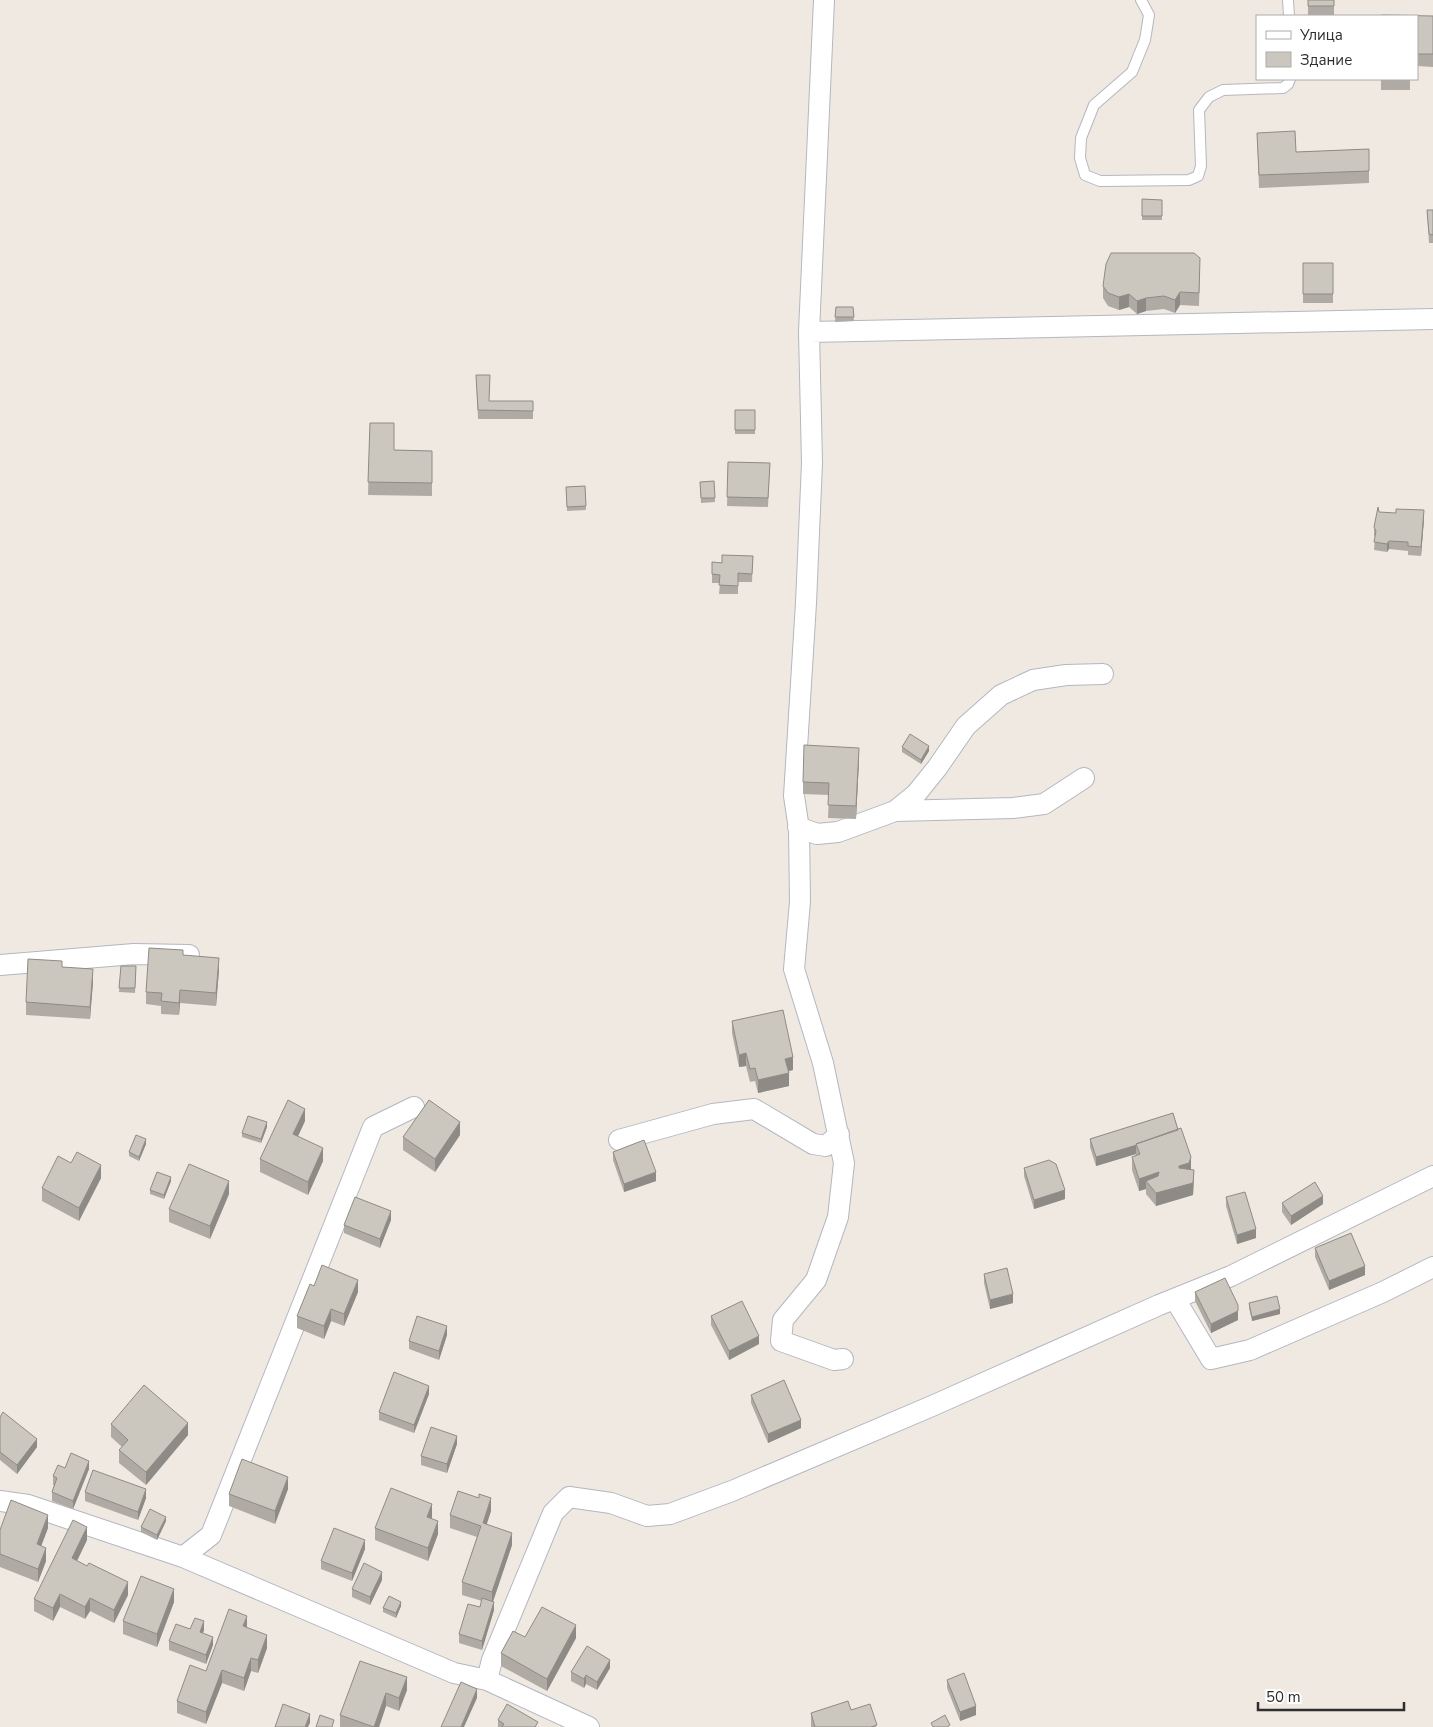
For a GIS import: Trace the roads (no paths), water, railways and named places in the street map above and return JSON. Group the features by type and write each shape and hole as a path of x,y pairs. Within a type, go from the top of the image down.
{"street":[{"path":"824,0 809,332 812,463 806,603 794,796 798,827 800,902 794,969 823,1063 844,1163 838,1217 816,1280 784,1320 781,1341 834,1360 843,1359"},
{"path":"809,332 1433,319"},
{"path":"895,811 916,794 937,768 966,726 1001,695 1033,680 1066,675 1103,674"},
{"path":"798,827 818,834 838,832 895,811 1012,808 1044,804 1084,778"},
{"path":"0,966 134,954 189,955"},
{"path":"183,1557 211,1535 372,1127 414,1107"},
{"path":"620,1140 713,1114 754,1109 813,1144 826,1146 838,1134"},
{"path":"487,1680 492,1660 553,1513 569,1497 611,1503 647,1516 670,1514 741,1488 1231,1276 1433,1176"},
{"path":"1175,1299 1211,1359 1250,1350 1384,1292 1433,1267"},
{"path":"0,1501 28,1505 183,1557 454,1673 487,1680 588,1727"}],"lane":[{"path":"1141,0 1149,15 1146,40 1132,72 1094,105 1081,138 1080,158 1085,175 1100,181 1189,180 1198,176 1201,166 1199,110 1209,96 1223,90 1283,88 1290,80"},
{"path":"1288,0 1289,15"}]}
